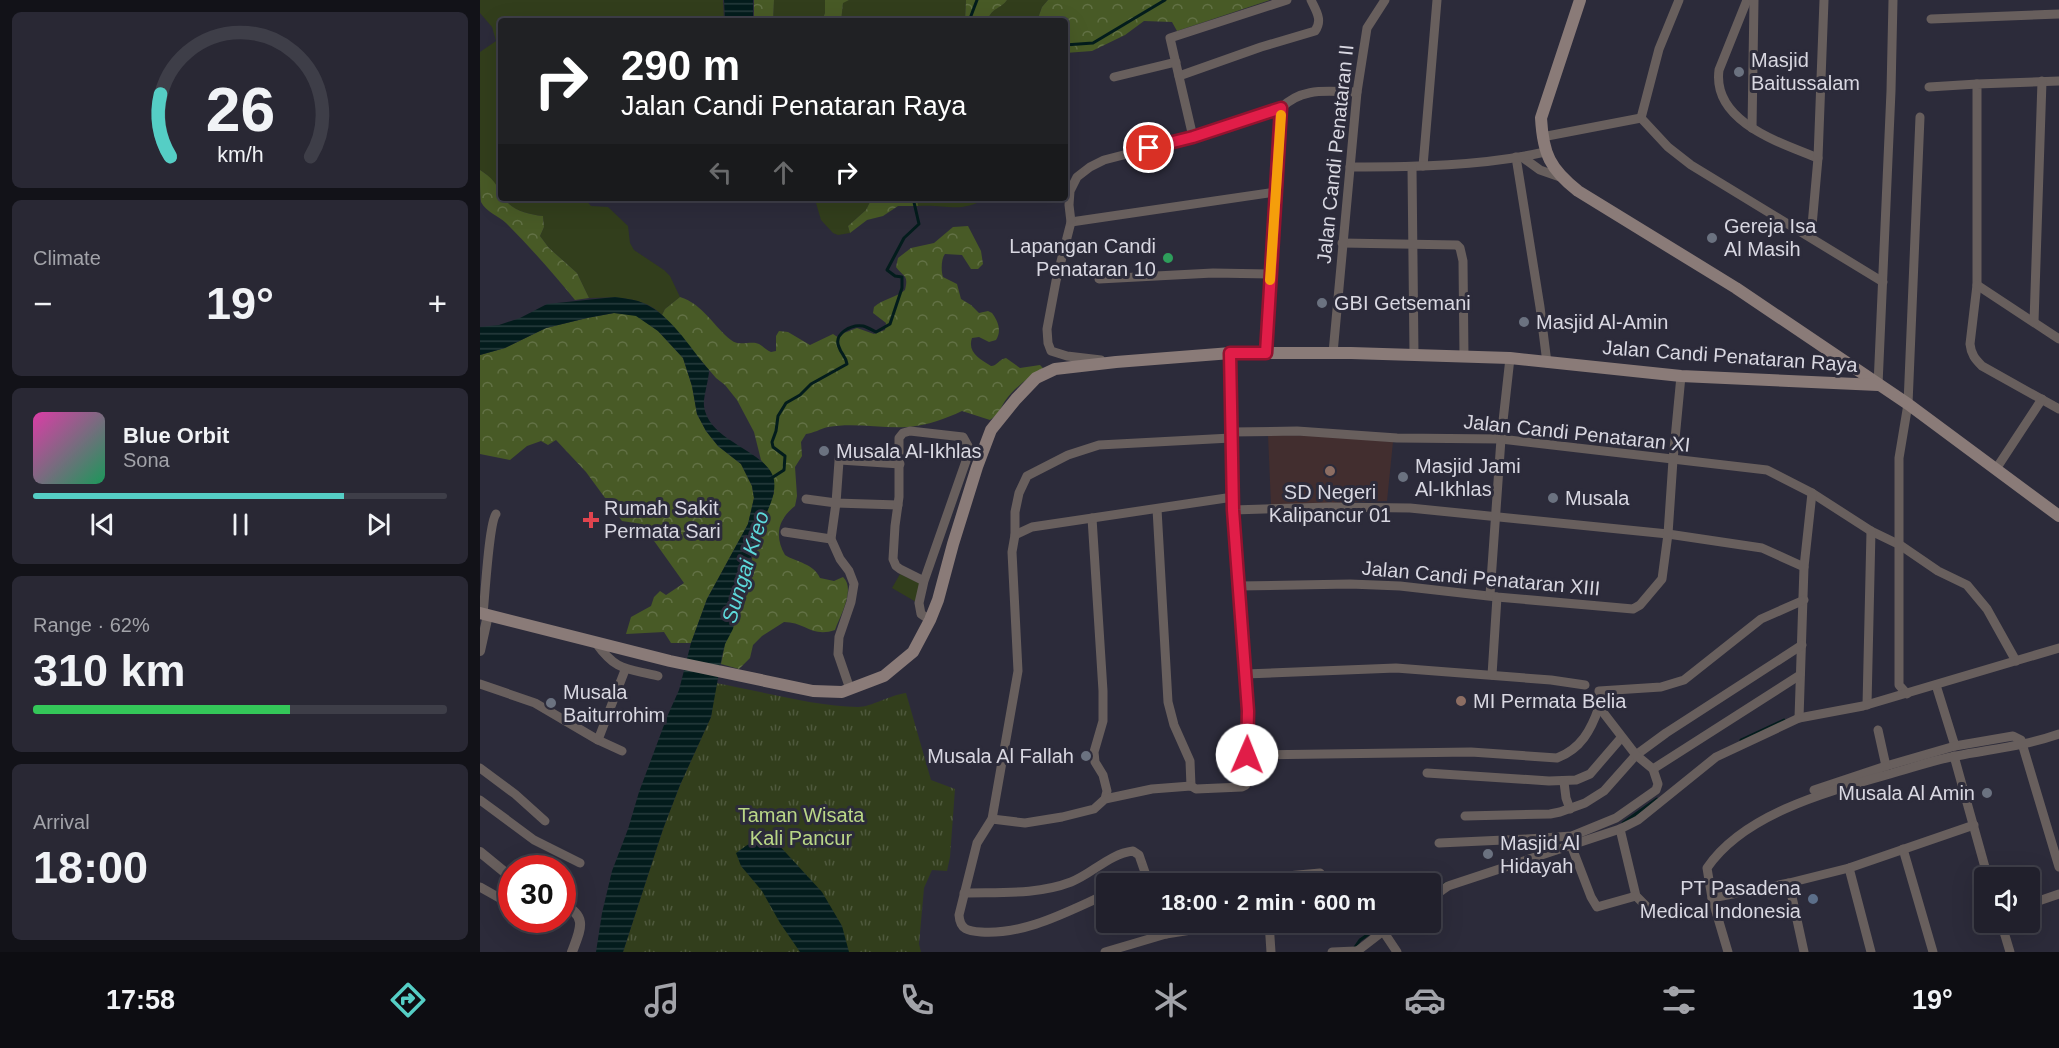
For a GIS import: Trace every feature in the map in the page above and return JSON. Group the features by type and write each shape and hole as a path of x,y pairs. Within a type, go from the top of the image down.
{"main road":[{"path":"1580,0 1541,118 1545,152 1560,177 1578,191 1736,288 1908,404 2059,516"},
{"name":"Jalan Candi Penataran Raya","path":"484,614 670,661 813,691 832,693 850,690 884,676 913,652 930,620 977,467 991,430 1036,378 1055,369 1230,353 1333,353 1510,358 1682,376 1878,385"}],"street":[{"path":"1193,137 1170,38 1287,0"},
{"path":"1179,76 1315,31 1320,25 1320,19 1311,0"},
{"name":"Jalan Candi Penataran II","path":"1333,353 1357,92 1367,28 1385,0"},
{"path":"1423,166 1437,0"},
{"path":"1641,118 1659,49 1679,0"},
{"path":"1747,0 1721,60 1718,80 1727,106 1752,128 1767,137 1818,158"},
{"path":"1752,128 1754,0"},
{"path":"1811,237 1818,158 1824,0"},
{"path":"1878,385 1893,0"},
{"path":"1931,19 2059,14"},
{"path":"1114,77 1176,62"},
{"path":"2034,322 2042,81"},
{"path":"1929,87 2059,81"},
{"path":"1981,84 1977,285 1971,351 1975,360 1990,372 2059,409"},
{"path":"1116,362 1060,355 1051,351 1048,342 1047,329 1056,281 1071,222 1068,205 1077,177 1104,160 1193,137 1281,108 1291,98 1307,92 1357,92"},
{"path":"1266,353 1281,108"},
{"path":"1907,694 1899,685 1899,458 1908,404 1920,117"},
{"path":"1542,137 1641,118"},
{"path":"1641,118 1668,147 1691,165 1883,282"},
{"path":"1350,167 1412,167 1519,157 1545,152"},
{"path":"1519,157 1540,170 1560,177"},
{"path":"1519,157 1547,363"},
{"path":"1412,167 1414,355"},
{"path":"1071,222 1275,192"},
{"path":"1342,243 1457,244 1463,261 1464,357"},
{"path":"1099,279 1213,273 1270,274"},
{"path":"1977,285 2059,339"},
{"path":"1096,899 1019,929 989,932 968,931 963,928 959,915 977,843 992,819 1025,823 1062,817 1094,808 1105,799 1152,789 1242,787 1246,785 1248,711 1233,510 1230,353"},
{"path":"1492,675 1495,518 1510,358"},
{"path":"1668,534 1682,376"},
{"path":"1996,469 2042,399"},
{"path":"924,581 896,566 893,560 898,505 899,438 903,433 910,431 963,437 968,446 966,461 924,581 919,609 924,617 930,620"},
{"name":"Jalan Candi Penataran XI","path":"992,819 1018,671 1012,552 1019,493 1027,476 1068,455 1099,445 1297,431 1397,438 1501,439 1767,470 1812,493 1938,571 1967,585 1987,609 2016,661"},
{"path":"840,447 837,503 831,539 854,584 851,602 838,637 838,654 850,690"},
{"path":"840,460 900,464"},
{"path":"1799,718 1804,567 1812,493"},
{"path":"1015,535 1032,527 1233,497"},
{"path":"806,499 837,503 898,505"},
{"path":"1233,510 1330,507 1410,508 1668,534 1762,548 1804,567"},
{"path":"1157,509 1168,702 1174,725 1190,761 1194,788"},
{"path":"480,651 490,535 496,514"},
{"path":"1092,518 1104,692 1103,721 1094,752 1095,762 1103,775 1107,791 1105,799"},
{"path":"1867,705 1871,531"},
{"path":"785,532 831,539"},
{"name":"Jalan Candi Penataran XIII","path":"1238,586 1390,585 1633,609 1640,605 1662,579 1668,534"},
{"path":"1247,755 1471,752 1557,758 1568,754 1583,741 1599,707 1599,691 1661,687 1684,680 1761,619 1804,600"},
{"path":"596,643 610,661 626,670 658,676"},
{"path":"1465,816 1550,814 1570,809 1604,791 1636,755 1681,722 1764,672 1802,645"},
{"path":"1441,891 1448,886 1620,829 1638,820 1716,757 1799,718 1867,705 2059,648"},
{"path":"1245,674 1396,668 1585,685"},
{"path":"598,740 626,670"},
{"path":"1653,769 1800,675"},
{"path":"480,684 535,703 598,740 622,751"},
{"path":"1936,685 1955,746"},
{"path":"1439,843 1572,836 1616,818 1656,790 1658,784 1653,769 1636,755 1599,707"},
{"path":"1878,730 1886,766"},
{"path":"1728,952 1712,898 1707,868 1715,856 1733,839 1774,813 1858,783 1954,756 2023,745 2059,734"},
{"path":"1814,790 1955,746 2013,736 2021,740 2023,745 2059,867"},
{"path":"1427,772 1564,782 1576,780 1590,774 1622,738"},
{"path":"1954,756 1985,867"},
{"path":"480,768 545,821"},
{"path":"1564,782 1570,809"},
{"path":"480,800 534,840 580,863"},
{"path":"1712,898 1789,883 1848,868 1974,825"},
{"path":"1620,829 1636,896 1650,910"},
{"path":"1571,845 1597,907 1636,896"},
{"path":"1903,849 1933,952"},
{"path":"964,893 1032,892 1049,889 1073,882 1096,866 1133,851 1138,855 1145,873"},
{"path":"480,852 498,867"},
{"path":"1848,868 1871,952"},
{"path":"1789,883 1804,952"},
{"path":"480,886 498,897"},
{"path":"2040,901 2059,894"},
{"path":"572,952 580,928 576,912"},
{"path":"1105,952 1172,933"},
{"path":"1270,933 1271,952"},
{"path":"1332,952 1353,951 1380,933"},
{"path":"1384,933 1396,952"},
{"path":"2004,933 2010,952"}],"shaded area":[{"name":"SD Negeri Kalipancur 01","path":"1268,435 1332,436 1393,442 1387,501 1271,505"}],"green space":[{"path":"480,0 723,0 724,18 498,18 498,190 480,170 480,52 496,41 492,27 480,13"},
{"path":"754,0 774,0 773,18 754,18"},
{"path":"774,0 825,0 823,18 773,18"},
{"path":"825,0 849,0 843,3 841,18 823,18"},
{"path":"849,0 966,0 965,18 841,18 843,2"},
{"path":"966,0 1007,0 991,13 988,18 965,18"},
{"path":"1007,0 1048,0 1042,7 1038,18 988,18 991,13"},
{"path":"1048,0 1270,0 1177,31 1172,22 1144,21 1125,35 1092,51 1068,53 1068,18 1038,18 1042,7"},
{"path":"480,170 498,188 498,201 506,201 516,209 543,216 544,227 540,236 549,248 577,273 589,298 575,300 515,232 483,205"},
{"path":"506,201 587,201 591,206 608,207 628,226 630,243 634,250 670,276 680,297 665,309 662,315 637,301 618,298 589,298 577,273 549,248 540,236 544,227 543,216 521,211"},
{"path":"814,201 870,201 866,210 848,226 850,233 838,235 833,233 821,220"},
{"path":"870,201 917,201 918,206 898,206 883,216 867,220 850,233 848,226 866,210"},
{"path":"917,201 982,201 961,207 918,206"},
{"path":"968,226 981,251 983,264 978,269 971,269 962,255 945,254 942,268 943,277 957,284 961,299 979,313 988,311 992,313 997,323 999,333 996,340 989,342 979,337 972,338 973,351 991,366 1006,358 1020,368 1040,365 1043,368 1013,391 990,420 962,411 916,426 838,426 806,434 801,442 802,456 795,467 797,496 795,506 781,522 780,541 785,555 809,566 820,578 834,581 843,577 847,582 848,595 843,610 835,630 820,632 798,624 784,622 762,636 753,645 750,658 739,669 721,664 758,534 774,493 770,471 761,460 754,432 737,400 662,315 665,309 680,297 688,300 702,310 734,342 756,343 771,352 776,351 776,336 779,331 788,332 810,345 833,334 839,338 844,333 857,328 874,334 885,330 886,323 873,313 874,307 905,290 906,278 896,267 898,258 911,248 934,243 953,227"},
{"path":"614,313 636,315 658,331 683,358 692,386 697,414 706,431 718,446 741,464 752,486 754,498 748,524 707,599 691,643 671,643 664,632 626,634 631,617 651,606 654,597 660,591 666,595 684,583 642,524 622,521 586,472 556,440 548,445 541,441 527,446 510,460 480,454 480,355 505,348 546,328"},
{"path":"900,574 921,584 916,602 892,588"},
{"name":"Taman Wisata Kali Pancur","path":"716,683 805,701 858,707 906,693 931,780 955,789 947,871 932,870 924,888 919,944 921,952 623,952 663,829 711,717"}],"water":[{"path":"724,0 753,0 753,18 725,18"},
{"name":"Sungai Kreo","path":"615,297 638,301 649,306 678,331 709,370 704,402 708,418 727,438 762,461 770,470 774,487 771,502 759,529 733,629 725,644 711,717 663,829 623,952 596,952 612,871 639,792 679,690 691,643 707,599 748,524 754,498 752,486 741,464 718,446 706,431 697,414 692,386 683,358 658,331 636,316 614,313 546,328 505,348 480,355 480,327 499,325 520,318 547,304"},
{"path":"776,842 822,892 842,926 849,952 800,952 762,891 741,866 736,853 750,843"}],"waterway":[{"path":"970,18 977,0"},
{"path":"1068,45 1093,43 1165,0"},
{"path":"770,479 784,470 785,456 773,447 772,442 778,416 786,403 800,395 811,384 847,364 838,342 844,331 853,327 865,326 876,332 890,324 902,288 902,277 895,276 887,270 904,238 919,224 914,201"},
{"path":"1741,740 1784,720"},
{"path":"1623,823 1657,799"},
{"path":"1441,886 1447,883"},
{"path":"1353,950 1360,940 1370,933"}],"slow traffic":[{"path":"1270,280 1281,115"}],"place":[{"name":"Masjid Baitussalam","path":"1739,72"},
{"name":"Gereja Isa Al Masih","path":"1712,238"},
{"name":"Lapangan Candi Penataran 10","path":"1168,258"},
{"name":"GBI Getsemani","path":"1322,303"},
{"name":"Masjid Al-Amin","path":"1524,322"},
{"name":"Musala Al-Ikhlas","path":"824,451"},
{"name":"SD Negeri Kalipancur 01","path":"1330,471"},
{"name":"Masjid Jami Al-Ikhlas","path":"1403,477"},
{"name":"Musala","path":"1553,498"},
{"name":"Rumah Sakit Permata Sari","path":"591,520"},
{"name":"MI Permata Belia","path":"1461,701"},
{"name":"Musala Baiturrohim","path":"551,703"},
{"name":"Musala Al Fallah","path":"1086,756"},
{"name":"Musala Al Amin","path":"1987,793"},
{"name":"Masjid Al Hidayah","path":"1488,854"},
{"name":"PT Pasadena Medical Indonesia","path":"1813,899"}],"route":[{"path":"1149,148 1193,137 1281,108 1266,353 1230,353 1233,510 1248,711 1247,755"}]}
